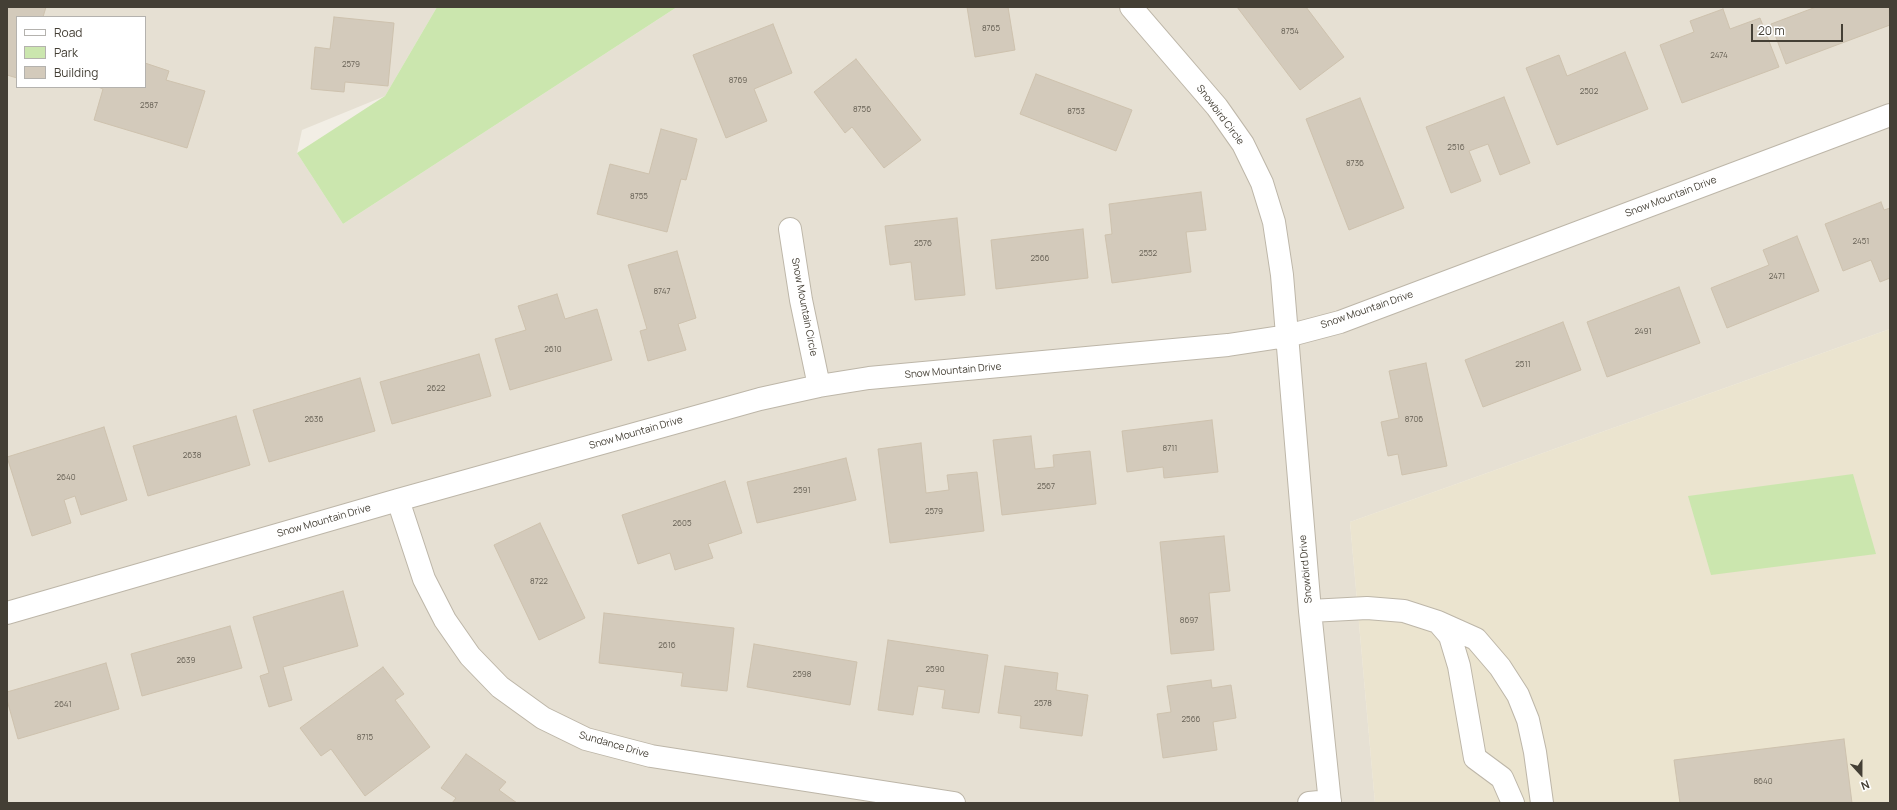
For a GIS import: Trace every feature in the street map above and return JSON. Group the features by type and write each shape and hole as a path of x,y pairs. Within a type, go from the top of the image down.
{"street":[{"name":"Snowbird Circle","path":"1131,7 1217,107 1243,144 1262,183 1274,222 1282,276 1287,336"},
{"name":"Snow Mountain Drive","path":"7,613 398,500 760,399 819,386 869,378 1228,345 1287,336 1340,322 1890,115"},
{"name":"Snow Mountain Circle","path":"790,229 801,300 819,386"},
{"name":"Snowbird Drive","path":"1287,336 1310,611 1323,802"},
{"name":"Sundance Drive","path":"398,500 424,579 445,620 470,656 500,687 543,718 586,739 651,756 954,803"},
{"path":"1310,611 1367,608 1404,611 1438,622 1476,639 1500,667 1518,695 1528,720 1542,803"},
{"path":"1438,622 1450,636 1456,658 1475,758 1502,778 1513,803"}],"shaded area":[{"path":"7,7 437,7 385,96 302,130 297,153 343,224 677,7 1890,7 1890,329 1350,522 1375,803 7,803"},
{"path":"1890,329 1890,803 1375,803 1350,522"}],"green space":[{"path":"437,7 677,7 343,224 297,153 385,96"},
{"path":"1853,474 1876,554 1711,575 1688,496"}],"building":[{"path":"7,7 46,7 43,16 16,16 16,78 7,75"},
{"path":"967,7 1008,7 1015,50 975,57"},
{"path":"1237,7 1306,7 1344,57 1300,90"},
{"path":"1816,7 1889,7 1890,25 1786,64 1771,24"},
{"path":"1723,9 1730,29 1760,18 1779,67 1682,103 1660,45 1694,32 1690,21"},
{"path":"334,17 394,23 388,86 345,82 344,92 311,89 315,47 330,49"},
{"path":"773,24 792,73 754,89 767,121 726,138 693,55"},
{"path":"1625,52 1648,109 1557,145 1526,68 1559,55 1567,76"},
{"path":"856,59 921,140 884,168 852,127 845,133 814,92"},
{"path":"146,63 169,71 166,80 205,91 187,148 94,120 103,89 100,88 146,88"},
{"path":"1036,74 1132,110 1116,151 1020,114"},
{"path":"1504,97 1530,163 1500,175 1488,144 1469,151 1481,181 1451,193 1426,127"},
{"path":"1360,98 1404,208 1349,230 1306,119"},
{"path":"661,129 697,139 686,180 681,179 667,232 597,214 610,164 649,174"},
{"path":"1201,192 1206,230 1186,232 1191,272 1112,283 1105,235 1112,234 1109,204"},
{"path":"1881,202 1884,210 1890,208 1890,278 1880,282 1871,260 1843,271 1825,224"},
{"path":"957,218 965,295 915,300 911,262 890,265 885,226"},
{"path":"1083,229 1088,278 996,289 991,240"},
{"path":"1797,236 1819,291 1727,328 1711,288 1769,265 1763,250"},
{"path":"677,251 696,318 678,324 686,350 648,361 640,331 647,329 628,265"},
{"path":"1679,287 1700,343 1607,377 1587,322"},
{"path":"557,294 565,319 597,309 612,360 510,390 495,339 526,330 518,306"},
{"path":"1563,322 1581,370 1483,407 1465,360"},
{"path":"479,354 491,396 392,424 380,382"},
{"path":"1426,363 1447,466 1402,475 1398,454 1388,456 1381,422 1399,418 1389,371"},
{"path":"360,378 375,431 269,462 253,410"},
{"path":"236,416 250,465 148,496 133,446"},
{"path":"1212,420 1218,472 1164,478 1163,467 1127,472 1122,431"},
{"path":"104,427 127,500 81,515 75,496 64,500 71,523 32,536 7,457"},
{"path":"1031,436 1035,469 1054,467 1053,455 1090,451 1096,504 1002,515 993,440"},
{"path":"921,443 926,493 949,490 947,475 977,472 984,531 890,543 878,449"},
{"path":"846,458 856,500 757,523 747,482"},
{"path":"725,481 742,533 708,544 713,558 675,570 670,553 638,564 622,515"},
{"path":"540,523 585,618 539,640 494,545"},
{"path":"1224,536 1230,591 1209,593 1214,650 1171,654 1160,542"},
{"path":"343,591 358,646 283,667 292,700 269,707 260,676 269,673 253,617"},
{"path":"604,613 734,628 727,691 681,686 683,673 599,663"},
{"path":"230,626 242,668 142,696 131,654"},
{"path":"888,640 988,655 979,713 942,708 945,690 918,686 913,715 878,710"},
{"path":"754,644 857,662 850,705 747,687"},
{"path":"106,663 119,709 18,739 7,700 7,692"},
{"path":"1005,666 1058,673 1056,690 1088,695 1082,736 1020,728 1021,716 998,713"},
{"path":"383,667 404,694 395,700 430,747 365,796 331,749 321,756 300,728"},
{"path":"1211,680 1212,688 1231,685 1236,718 1213,722 1217,750 1163,758 1157,714 1171,712 1167,686"},
{"path":"1844,739 1852,803 1680,803 1674,760"},
{"path":"466,754 506,782 499,790 517,803 452,803 456,798 441,788"}]}
